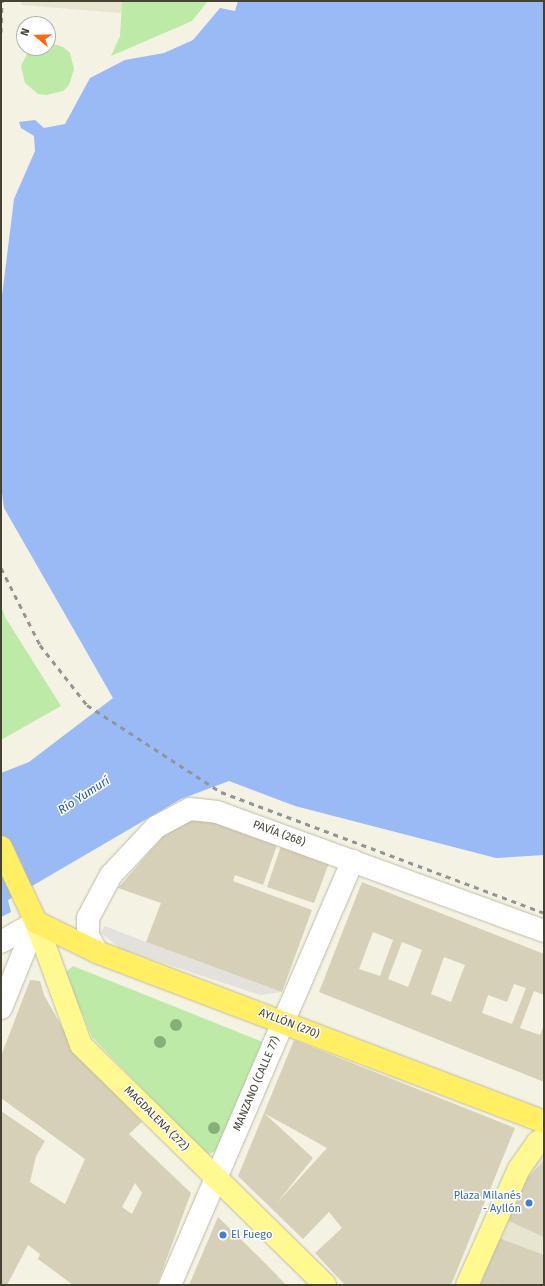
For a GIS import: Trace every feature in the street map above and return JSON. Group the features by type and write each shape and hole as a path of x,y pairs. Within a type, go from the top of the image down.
{"highway":[{"path":"1,847 33,916"},
{"name":"AYLLÓN (270)","path":"33,916 97,952 284,1021 544,1122"}],"main road":[{"name":"MAGDALENA (272)","path":"33,916 81,1045 325,1285"},
{"path":"467,1285 519,1169 537,1143 544,1138"}],"street":[{"name":"PAVÍA (268)","path":"97,952 88,936 88,918 111,875 156,826 190,809 217,812 544,931"},
{"name":"MANZANO (CALLE 77)","path":"170,1285 353,861"},
{"path":"1,942 33,916"},
{"path":"1,1008 33,916"}],"shaded area":[{"path":"22,1 122,1 121,13 21,5"},
{"path":"105,926 282,992 260,995 121,949 101,933"},
{"path":"544,1157 544,1285 480,1285 525,1172"}],"green space":[{"path":"122,1 208,1 192,21 111,56 120,36"},
{"path":"56,45 63,47 70,53 74,69 69,85 63,91 47,95 38,94 25,83 21,66 26,56 56,56"},
{"path":"1,606 5,617 61,706 1,740"},
{"path":"73,966 263,1042 264,1044 216,1151 208,1154 203,1151 92,1037 65,973"}],"water":[{"name":"Río Yumurí","path":"238,1 544,1 544,855 496,858 295,806 229,781 181,799 8,900 11,912 1,917 1,773 29,762 113,698 4,508 1,485 1,304 14,199 35,151 34,136 21,128 19,122 35,120 44,128 65,124 90,78 125,60 164,53 193,40 220,8 235,11"}],"building":[{"path":"196,818 209,818 278,842 263,885 235,875 233,881 312,910 282,992 146,942 161,903 118,888 166,833"},
{"path":"281,846 329,863 314,903 267,887"},
{"path":"362,882 544,954 544,995 534,991 520,1028 540,1035 544,1025 544,1082 319,992","holes":["373,932 393,940 380,976 359,969","402,942 422,950 408,987 388,979","444,957 465,965 451,1002 431,994","514,984 526,988 512,1024 482,1013 488,995 507,1002"]},
{"path":"30,980 40,981 44,995 76,1052 142,1122 129,1134 191,1193 157,1285 73,1285 38,1259 40,1254 28,1245 7,1285 1,1285 1,1111 45,1141 36,1156 30,1182 65,1204 85,1159 1,1098 1,1056","holes":["135,1183 142,1193 132,1214 122,1207"]},
{"path":"294,1040 515,1128 451,1285 345,1285 315,1253 342,1228 329,1212 303,1239 238,1176","holes":["264,1113 327,1148 276,1204 313,1158"]},
{"name":"Plaza Milanés - Ayllón","path":"544,1161 544,1237 507,1220 527,1178"},
{"name":"El Fuego","path":"218,1217 267,1265 286,1285 189,1285"},
{"path":"499,1238 544,1255 544,1285 503,1285 495,1282 501,1285 480,1285"}],"railway":[{"path":"1,32 2,1"},
{"path":"1,568 40,645 87,705 221,792 544,913"}],"place":[{"name":"Plaza Milanés - Ayllón","path":"529,1203"},
{"name":"El Fuego","path":"223,1235"}]}
